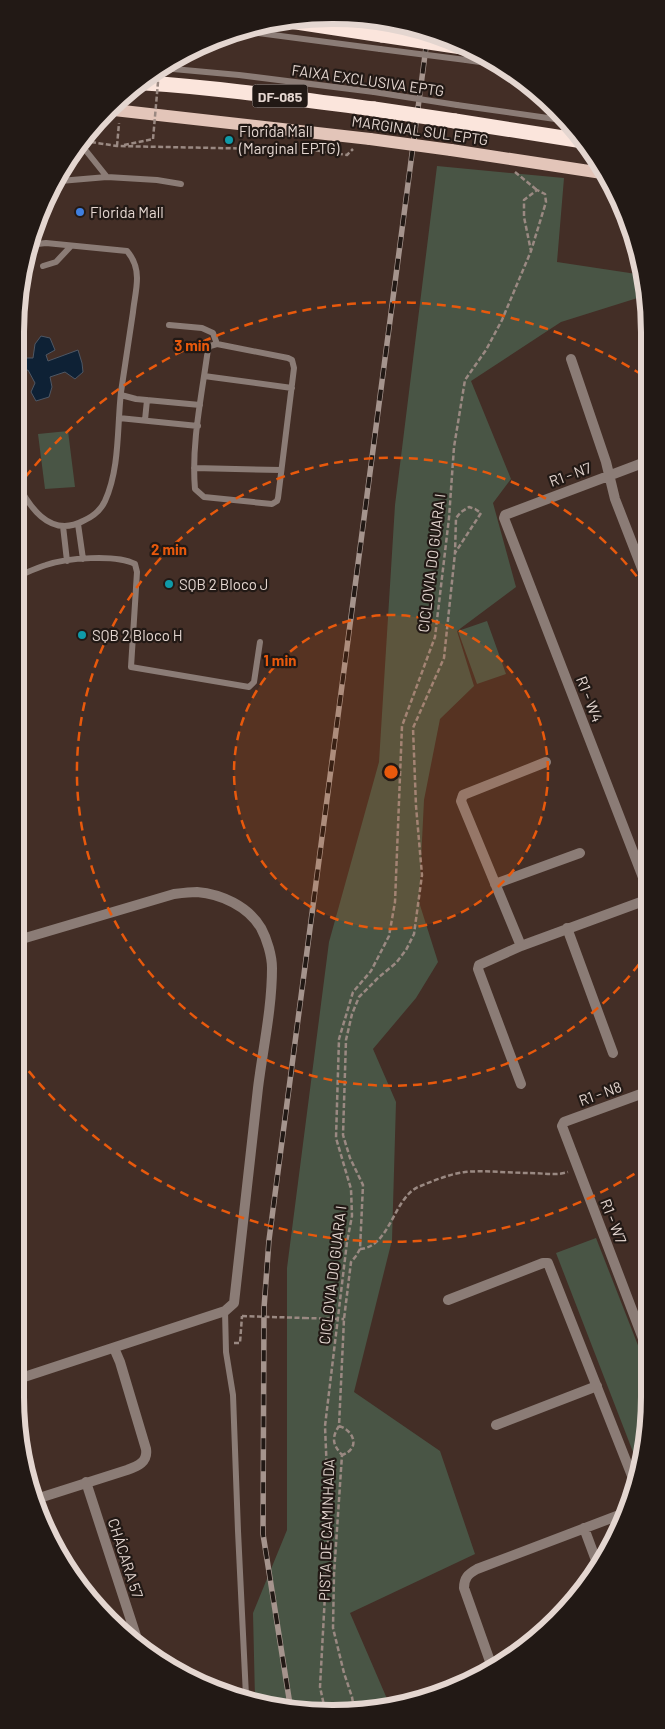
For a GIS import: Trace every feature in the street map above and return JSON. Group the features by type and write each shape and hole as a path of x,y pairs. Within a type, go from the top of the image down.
{"highway":[{"path":"305,25 381,42 464,54"},
{"name":"DF-085","path":"151,83 278,96 573,139"},
{"path":"145,88 187,86"}],"main road":[{"name":"MARGINAL SUL EPTG","path":"118,110 370,139 596,172"}],"street":[{"path":"571,359 606,462 615,499 641,566"},
{"name":"R1 - N7","path":"504,516 641,464"},
{"name":"R1 - W4","path":"504,516 641,872"},
{"path":"521,946 461,801 463,795 546,762"},
{"path":"495,884 580,852"},
{"path":"24,938 174,894 196,892 219,896 233,902 246,911 260,927 268,945 272,965 270,1006 258,1086 234,1303 225,1311 24,1377"},
{"path":"521,1084 478,965 567,928 641,902"},
{"path":"567,928 612,1053"},
{"name":"R1 - N8","path":"562,1124 641,1094"},
{"name":"R1 - W7","path":"562,1124 641,1333"},
{"path":"448,1300 543,1263 548,1263 631,1474"},
{"path":"40,1497 127,1470 140,1465 145,1460 147,1455 120,1362 114,1348"},
{"path":"496,1425 597,1386"},
{"name":"CHÁCARA 57","path":"86,1482 135,1634"},
{"path":"490,1662 466,1598 464,1580 469,1573 618,1516"},
{"path":"584,1528 595,1559"}],"lane":[{"path":"259,33 381,42"},
{"name":"FAIXA EXCLUSIVA EPTG","path":"172,69 239,75 374,92 556,119"},
{"path":"85,149 107,177"},
{"path":"64,181 107,177 157,180 180,184"},
{"path":"24,498 41,518 62,526 78,524 97,512 104,503 112,477 121,395 138,279 134,258 127,251 46,243 37,244"},
{"path":"43,266 56,262 71,246"},
{"path":"169,324 202,328 213,333 217,344"},
{"path":"217,344 292,360 294,368 292,388 280,470 278,498 272,504 204,497 195,489 194,468 204,376 208,350 210,346 217,344"},
{"path":"204,376 292,388"},
{"path":"121,395 200,406"},
{"path":"145,420 147,400"},
{"path":"119,418 198,426"},
{"path":"194,468 280,470"},
{"path":"78,524 83,559"},
{"path":"62,526 67,560"},
{"path":"24,574 47,564 67,560 116,559 135,564 137,572 131,667 249,687 254,682 260,642"},
{"path":"225,1311 226,1352 234,1395 235,1461 246,1693"}],"path":[{"path":"117,146 153,139 157,79"},
{"path":"117,111 117,146"},
{"path":"90,142 117,146 313,150 347,155 355,147"},
{"path":"510,168 537,190 524,200 524,217 531,251"},
{"name":"CICLOVIA DO GUARA I","path":"324,1705 320,1687 329,1521 325,1426 347,1242 352,1216 351,1189 336,1138 339,1039 352,992 371,971 390,936 395,902 402,726 435,637 449,518 454,447 465,380 486,350 502,320 531,251 546,202 545,194 537,190"},
{"name":"PISTA DE CAMINHADA","path":"353,1705 333,1628 334,1574 342,1455 337,1450 334,1433 339,1426 344,1319 351,1262 360,1249 363,1185 350,1158 343,1134 346,1040 359,997 396,963 406,950 414,934 422,875 416,806 413,728 444,658 455,553 456,518 469,507 475,509 481,513 455,553"},
{"path":"360,1249 365,1249 378,1240 404,1198 416,1188 447,1176 466,1172 558,1175 579,1169"},
{"path":"234,1335 234,1343 240,1343 242,1316 344,1319"},
{"path":"339,1426 345,1428 352,1435 353,1441 352,1449 349,1453 342,1455"}],"green space":[{"path":"437,166 564,178 557,262 635,274 640,297 561,322 471,381 511,479 493,503 516,587 457,631 474,686 440,719 424,800 419,902 438,962 416,998 373,1049 396,1102 392,1240 354,1392 440,1451 475,1554 350,1613 388,1700 353,1705 312,1705 255,1695 253,1613 287,1530 287,1268 329,942 379,762 395,505"},
{"path":"68,431 75,487 45,489 38,434"},
{"path":"487,621 506,674 477,684 458,631"},
{"path":"596,1238 641,1353 641,1417 635,1457 556,1253"}],"water":[{"path":"41,336 50,338 55,350 46,355 48,361 78,350 83,372 75,379 65,372 50,377 52,387 49,397 36,401 31,392 35,383 28,370 24,371 24,358 33,358 35,344"}],"railway":[{"path":"290,1703 263,1534 264,1308 269,1240 427,39"}],"place":[{"name":"Florida Mall (Marginal EPTG)","path":"229,140"},
{"name":"Florida Mall","path":"80,212"},
{"name":"SQB 2 Bloco J","path":"169,584"},
{"name":"SQB 2 Bloco H","path":"82,635"}]}
